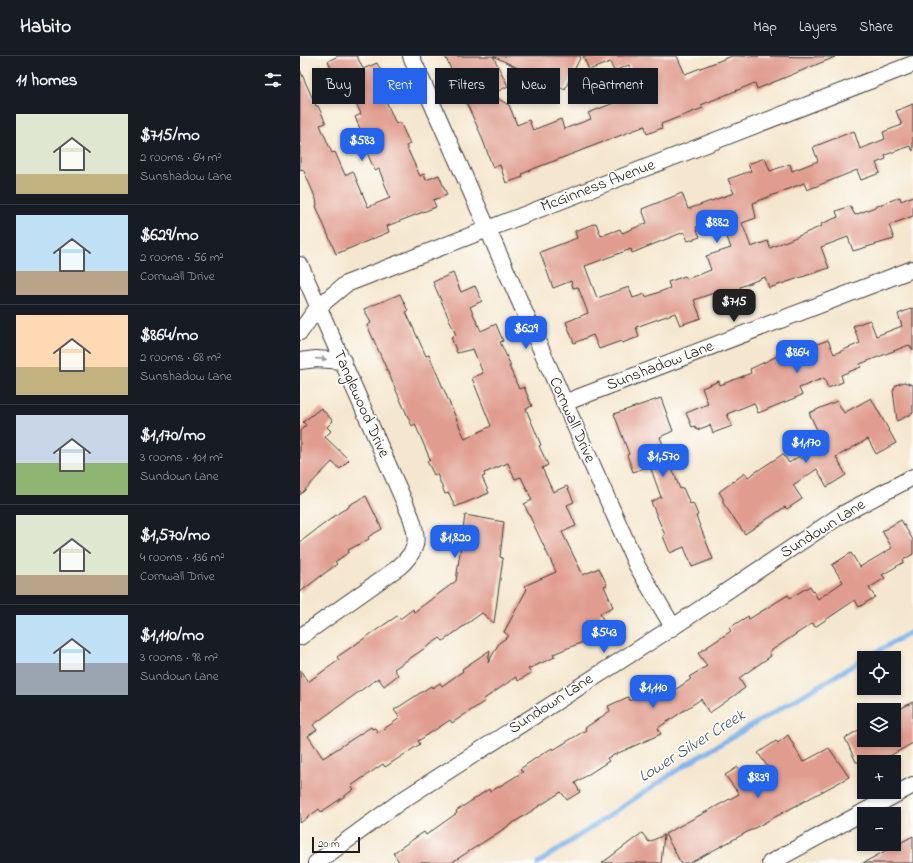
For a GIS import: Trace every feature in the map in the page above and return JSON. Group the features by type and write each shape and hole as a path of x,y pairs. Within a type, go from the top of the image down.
{"street":[{"name":"Cornwall Drive","path":"411,56 637,566 673,627"},
{"name":"McGinness Avenue","path":"300,332 318,307 346,284 913,64"},
{"name":"Tanglewood Drive","path":"300,265 416,531 416,544 410,557 300,637"},
{"name":"Sunshadow Lane","path":"564,403 913,269"},
{"path":"300,361 316,359 343,361"},
{"name":"Sundown Lane","path":"316,863 408,797 673,627 841,515 913,477"},
{"path":"770,863 913,785"}],"building":[{"path":"338,56 357,56 363,68 331,68 328,61"},
{"path":"445,56 493,56 499,68 450,68"},
{"path":"493,56 581,56 575,68 568,68 568,83 565,89 560,86 560,68 518,68"},
{"path":"583,56 677,56 685,74 732,56 835,57 757,89 755,83 701,105 703,108 661,124 662,128 647,134 645,126 533,169 522,174 523,177 506,183 500,165 493,168 481,135 467,104 499,104 499,99 509,105 517,125 529,120 533,130 561,119 564,129 591,119 588,113 611,104 658,104 658,68 630,68 629,65 622,68 613,68 610,62 594,68 588,68"},
{"path":"377,63 380,68 373,68 373,104 387,104 396,124 400,122 410,144 406,146 420,176 424,174 426,180 439,175 447,195 433,200 436,207 387,226 389,232 336,254 316,206 316,199 303,169 300,170 300,70 312,97 312,104 318,106 326,123 320,125 332,153 335,152 345,175 353,171 368,207 390,198 379,169 375,171 361,139 364,138 355,117 361,114 356,104 365,104 365,68"},
{"path":"499,68 507,84 507,87 499,91"},
{"path":"913,104 913,151 910,146 885,155 886,159 876,163 880,173 861,180 857,170 807,190 804,183 753,203 756,218 742,223 751,247 768,241 770,248 822,226 821,224 838,217 836,211 850,206 855,215 900,197 901,201 913,196 913,216 889,225 894,239 853,251 848,237 821,247 829,268 769,288 765,277 740,287 744,298 727,304 722,290 694,300 701,318 680,325 675,313 636,327 639,337 622,343 621,341 599,349 593,335 574,343 566,322 588,313 578,287 573,288 571,281 553,288 540,252 577,238 575,231 596,223 601,236 620,229 622,233 647,223 642,209 682,193 688,209 734,193 728,179 751,171 748,164 765,158 770,171 790,164 792,171 818,161 813,147 854,131 860,149 885,139 883,132 902,125 896,111","holes":["720,218 731,248 706,256 711,270 687,279 685,276 668,282 670,288 646,297 645,294 633,298 629,287 597,298 585,266 631,249 632,253 684,232 688,241 700,237 696,227"]},
{"path":"453,273 461,292 475,286 482,301 470,307 481,331 496,324 503,341 500,342 511,366 509,366 519,389 524,387 532,406 526,409 541,445 539,446 548,465 542,468 553,492 567,486 574,502 567,505 576,526 562,532 583,575 599,568 607,585 604,586 613,607 600,613 608,632 553,654 555,657 528,669 531,673 518,681 516,677 484,699 485,701 452,723 450,720 418,741 420,744 408,752 385,767 383,764 351,786 354,789 342,798 321,812 319,809 300,823 300,670 308,682 339,660 337,657 397,616 400,619 413,609 414,612 456,581 465,515 504,522 500,557 503,558 494,623 482,613 443,641 440,638 394,669 398,675 384,686 378,678 313,725 317,730 308,736 323,758 371,727 372,729 375,728 378,733 400,718 394,710 431,686 432,688 440,683 442,686 463,671 462,669 490,650 488,663 499,643 509,636 504,632 527,589 524,586 556,572 524,504 532,500 521,477 515,479 508,463 484,473 485,476 482,477 489,493 455,507 449,493 445,494 437,474 434,475 427,461 430,459 415,424 412,426 367,325 371,323 364,309 400,294 408,311 406,312 426,356 429,355 465,439 491,426 472,378 483,373 473,349 457,353 451,337 456,335 433,282"},
{"path":"913,308 913,350 909,345 860,364 861,367 841,375 843,382 828,388 824,378 799,388 802,395 758,413 754,403 727,414 732,426 713,433 710,425 697,430 695,426 692,427 686,413 708,404 702,388 719,381 720,385 751,373 750,369 790,350 791,354 828,340 834,354 860,343 853,326 870,320 876,336 902,326 898,314"},
{"path":"904,382 913,385 913,413 897,421 893,391 896,385"},
{"path":"661,398 673,431 660,437 680,489 683,488 690,504 693,503 698,515 696,516 713,559 692,567 684,547 670,553 663,536 665,535 651,502 661,497 650,466 633,472 627,455 629,454 614,414"},
{"path":"871,398 896,443 876,454 868,439 836,457 846,475 827,487 817,469 793,485 802,499 787,509 785,507 745,534 723,503 723,498 719,492 745,473 748,477 783,454 789,463 799,456 801,459 825,446 809,413 837,401 844,413"},
{"path":"321,408 333,421 327,427 331,431 325,437 349,460 340,469 332,462 300,495 300,431 306,425 303,422"},
{"path":"366,496 382,529 368,537 369,539 348,550 349,552 335,562 337,564 300,592 300,542 349,507 349,505"},
{"path":"901,520 913,540 913,554 903,560 904,562 882,575 885,578 869,588 875,597 859,607 855,600 815,627 813,623 769,652 771,656 739,678 745,688 709,713 701,699 658,728 661,734 607,758 609,761 575,783 580,792 567,800 561,792 451,863 400,863 393,853 424,832 426,835 457,813 456,811 489,789 490,792 523,772 520,769 533,760 586,730 585,728 610,711 608,706 628,697 630,701 660,682 669,694 691,679 689,677 707,666 698,653 731,631 729,628 748,616 749,619 788,595 790,598 810,586 818,599 843,582 832,565 851,553 860,567 892,548 882,531"},
{"path":"913,702 913,743 892,755 857,755 856,762 845,738 857,731 857,747 901,747 901,708"},
{"path":"788,735 803,762 829,748 849,777 690,863 681,863 665,834 739,794 725,775 738,767 752,787 774,776 758,753 776,741 778,743"},
{"path":"642,833 649,842 664,835 661,863 602,863"},
{"path":"913,836 913,863 863,863 885,851 901,851 901,842"}],"waterway":[{"name":"Lower Silver Creek","path":"878,651 913,631"},
{"name":"Lower Silver Creek","path":"538,863 685,765 857,663"}]}
